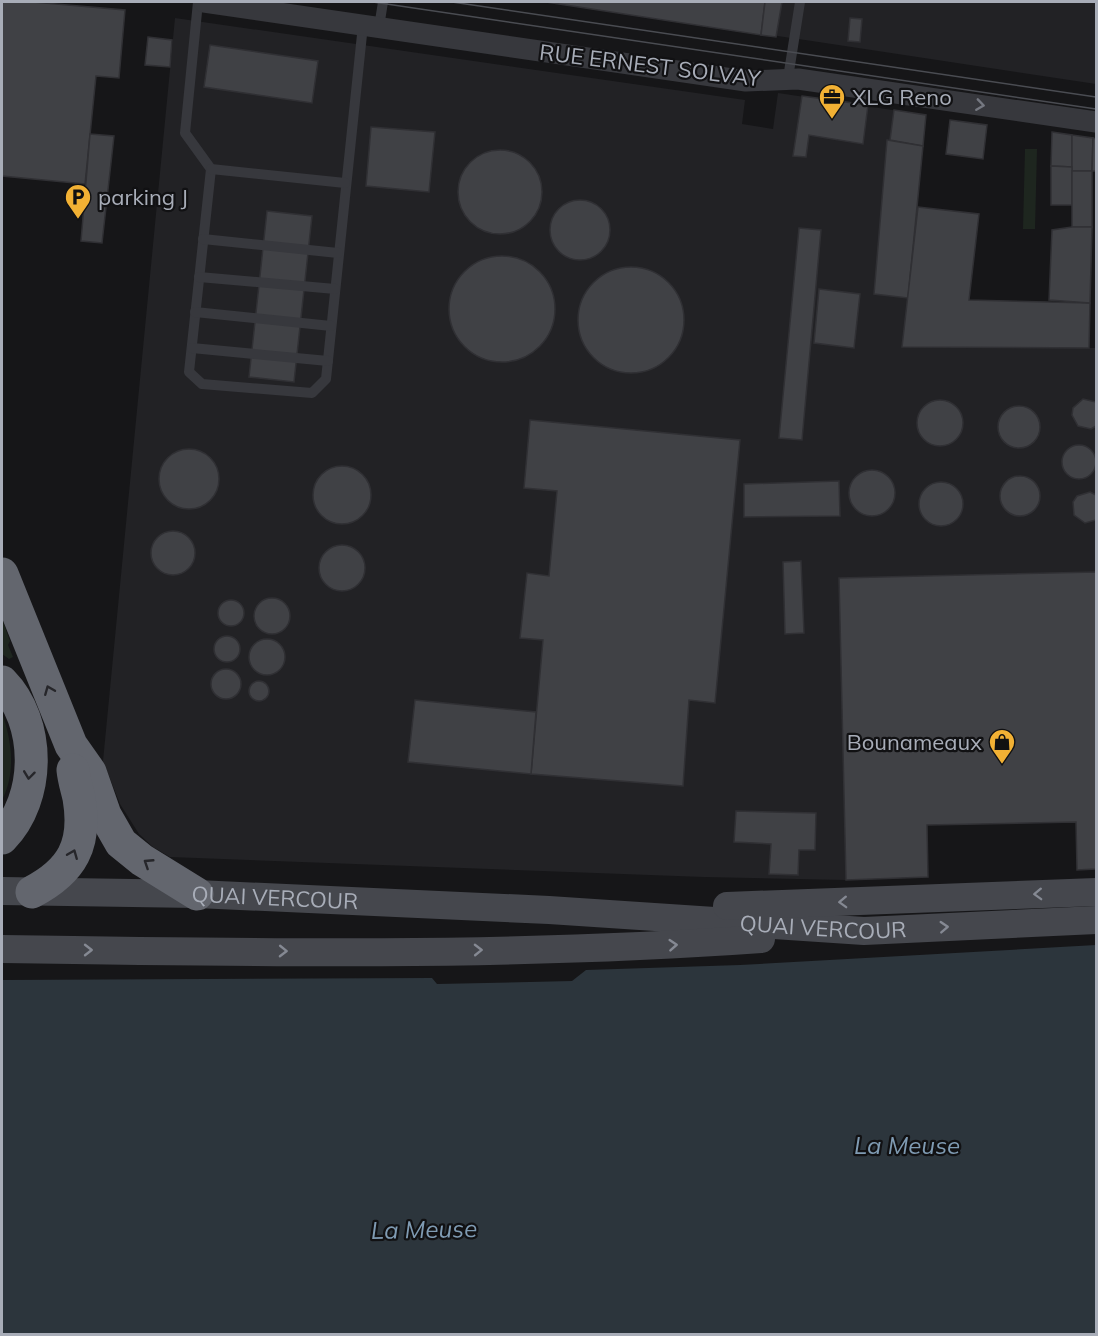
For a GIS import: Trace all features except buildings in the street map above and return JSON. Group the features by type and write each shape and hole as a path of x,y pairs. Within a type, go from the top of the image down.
{"highway":[{"path":"2,574 71,745 90,772 105,814 122,843 142,860 197,894"},
{"path":"2,682 21,711 31,756 24,802 9,831 2,838"},
{"path":"17,892 55,880 69,865 80,834 81,818 73,779 71,745"}],"main road":[{"name":"QUAI VERCOUR","path":"17,892 197,894 549,910 864,931 1096,920"},
{"name":"QUAI VERCOUR","path":"549,910 1096,892"},
{"path":"2,949 392,952 666,946 864,931"}],"street":[{"name":"RUE ERNEST SOLVAY","path":"204,2 300,9 371,26 746,81 793,79 1096,122"}],"lane":[{"path":"198,2 185,133 211,169 189,372 202,384 312,393 326,379 345,183 371,26 382,2"},
{"path":"793,79 800,2"},
{"path":"211,169 345,183"},
{"path":"203,239 338,253"},
{"path":"199,277 334,289"},
{"path":"195,312 331,326"},
{"path":"192,348 328,361"}],"shaded area":[{"path":"542,2 1096,2 1096,84 812,41"},
{"path":"175,18 745,100 742,124 773,129 778,93 926,115 903,347 1096,348 1096,572 839,578 846,880 704,877 170,857 153,847 139,834 120,804 103,761"},
{"path":"1025,149 1037,149 1035,229 1023,229"},
{"path":"2,619 13,657 9,659 2,654"},
{"path":"2,713 10,746 11,768 2,800"}],"water":[{"name":"La Meuse","path":"1096,945 1096,1334 2,1334 2,980 432,978 437,984 572,981 586,970 740,965"}],"tram line":[{"path":"373,2 1096,109"},
{"path":"452,2 1096,97"}],"place":[{"name":"XLG Reno","path":"832,120"},
{"name":"parking J","path":"78,220"},
{"name":"Bounameaux","path":"1002,765"}]}
